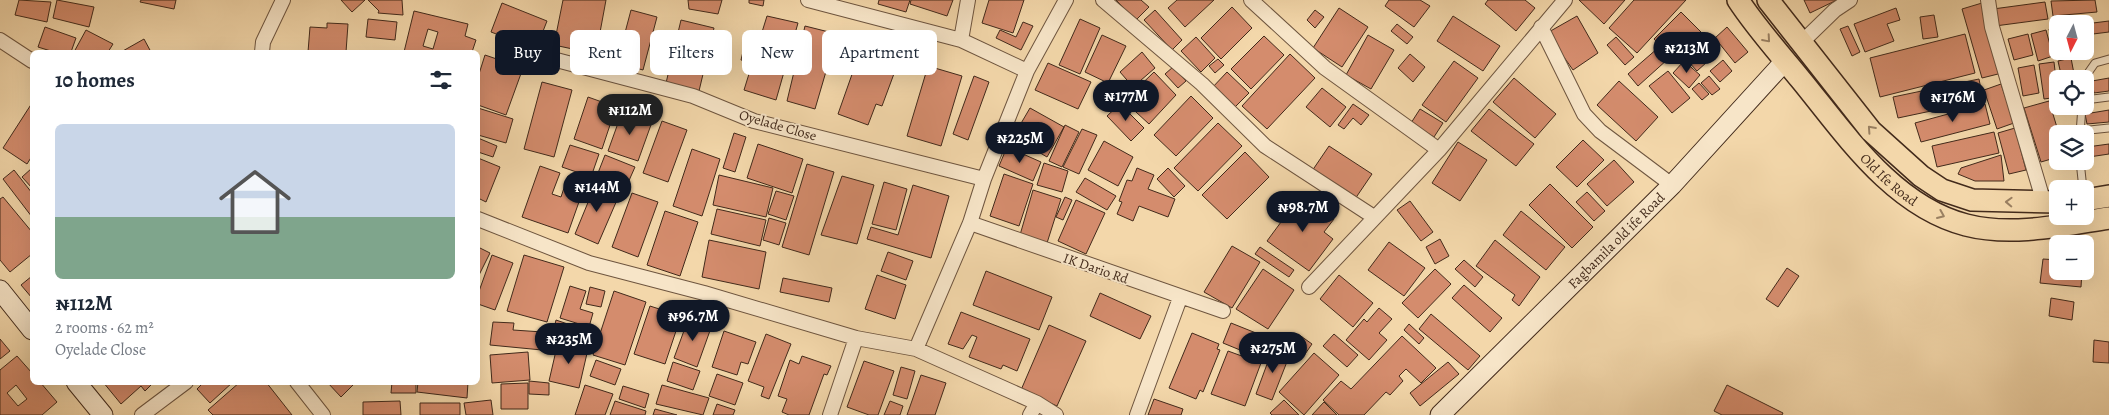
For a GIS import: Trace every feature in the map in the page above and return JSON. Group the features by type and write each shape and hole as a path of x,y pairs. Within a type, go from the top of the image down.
{"main road":[{"name":"Old Ife Road","path":"1738,0 1753,23 1855,146 1888,180 1910,198 1936,214 1967,225 2017,230 2109,218"},
{"name":"Old Ife Road","path":"1768,0 1871,130 1920,176 1942,190 1972,200 2049,202"},
{"path":"2094,198 2109,196"}],"street":[{"path":"262,50 263,42 283,0"},
{"path":"808,0 961,40 1027,71"},
{"path":"961,40 968,0"},
{"path":"916,349 970,224 984,179 1027,71 1066,0"},
{"path":"1103,0 1202,84 1265,146 1374,217"},
{"path":"1251,0 1325,68 1439,150"},
{"path":"1309,287 1439,150 1565,0"},
{"path":"1801,43 1835,10 1850,0"},
{"path":"1988,0 1992,27 2049,196"},
{"path":"1541,27 1584,114 1600,131 1672,185"},
{"path":"0,40 30,60"},
{"name":"Oyelade Close","path":"560,61 693,96 754,121 984,179"},
{"name":"Fagbamila old ife Road","path":"1447,413 1672,185 1785,61"},
{"path":"480,220 589,264 704,293 856,338 916,349 1033,409 1056,415"},
{"name":"IK Dario Rd","path":"970,224 1180,298 1223,311"},
{"path":"0,290 30,328"},
{"path":"1137,415 1180,298"},
{"path":"830,415 856,338"},
{"path":"78,385 103,415"},
{"path":"142,415 182,385"},
{"path":"299,385 323,415"}],"lane":[{"path":"2090,70 2095,63 2109,59"},
{"path":"2094,99 2109,97"},
{"path":"2094,131 2109,128"}],"building":[{"path":"19,0 51,2 47,22 15,15"},
{"path":"57,0 94,7 89,27 53,18"},
{"path":"141,0 176,0 174,9 140,2"},
{"path":"341,0 365,0 352,12"},
{"path":"368,0 402,0 403,15 378,13 379,11"},
{"path":"563,0 606,0 600,30 570,30 570,48 560,46 560,30 557,30"},
{"path":"688,0 722,0 718,14 689,9"},
{"path":"749,0 764,0 763,6 749,3"},
{"path":"879,0 910,0 906,12 878,4"},
{"path":"911,0 953,0 947,16 910,4"},
{"path":"989,0 1024,0 1013,33 982,23"},
{"path":"1116,0 1141,0 1149,7 1136,20"},
{"path":"1177,0 1214,0 1185,27 1168,8"},
{"path":"1389,0 1420,0 1430,6 1414,27 1385,6"},
{"path":"1488,0 1525,0 1535,8 1516,31 1485,4"},
{"path":"1579,0 1625,0 1604,24"},
{"path":"1634,0 1686,0 1637,53 1609,28"},
{"path":"1804,0 1837,0 1810,13"},
{"path":"2095,0 2097,12 2053,15 2051,1"},
{"path":"2045,2 2048,19 1995,26 1993,9"},
{"path":"502,3 547,21 543,30 495,30 495,34 491,32"},
{"path":"1982,3 2002,73 1982,78 1962,9"},
{"path":"1232,7 1252,28 1221,59 1201,38"},
{"path":"1339,8 1368,27 1342,67 1313,48"},
{"path":"1896,8 1900,20 1887,24 1894,41 1865,52 1854,24"},
{"path":"631,10 657,17 654,30 650,30 650,44 643,70 640,69 640,30 626,30"},
{"path":"1155,10 1182,40 1172,50 1144,20"},
{"path":"1315,10 1324,17 1315,28 1307,20"},
{"path":"414,11 468,24 465,36 476,40 473,50 404,50","holes":["428,29 438,32 433,49 423,46"]},
{"path":"1681,12 1705,36 1677,63 1654,39"},
{"path":"1934,15 1938,37 1923,39 1920,17"},
{"path":"767,16 798,23 796,30 763,30"},
{"path":"1453,16 1500,46 1483,71 1437,41"},
{"path":"1577,16 1598,53 1573,70 1547,33"},
{"path":"368,19 397,22 395,40 366,37"},
{"path":"1080,19 1100,28 1080,74 1059,65"},
{"path":"681,20 714,28 714,30 679,30"},
{"path":"2109,21 2109,32 2094,34 2094,23"},
{"path":"1023,22 1033,26 1021,50 996,38 1000,30 1016,37"},
{"path":"327,23 348,24 346,50 308,50 310,27 327,28"},
{"path":"1397,24 1413,37 1407,44 1391,31"},
{"path":"805,26 822,30 822,75 825,75 815,109 787,101 793,75 812,75 812,30 804,30"},
{"path":"1848,26 1860,52 1852,56 1840,29"},
{"path":"45,27 76,38 72,50 48,50 38,47"},
{"path":"1727,27 1748,52 1735,63 1715,38"},
{"path":"86,30 113,44 109,50 75,50"},
{"path":"2046,30 2049,41 2049,57 2038,61 2031,34"},
{"path":"1965,34 1975,73 1880,97 1870,58"},
{"path":"2028,34 2033,55 2014,60 2008,39"},
{"path":"1102,35 1126,46 1108,83 1085,72"},
{"path":"1368,35 1394,50 1371,89 1346,75"},
{"path":"1264,36 1284,55 1251,89 1231,69"},
{"path":"1196,37 1215,58 1201,72 1181,51"},
{"path":"1616,37 1634,57 1625,65 1607,45"},
{"path":"144,39 150,50 125,50"},
{"path":"1706,39 1717,53 1697,71 1685,58"},
{"path":"1658,48 1668,59 1638,86 1628,74"},
{"path":"1142,52 1155,68 1133,87 1120,72"},
{"path":"1290,54 1315,78 1267,129 1242,106"},
{"path":"1410,54 1425,67 1413,82 1398,68"},
{"path":"485,55 495,58 495,75 520,75 506,115 480,106 480,71"},
{"path":"1218,59 1224,65 1215,73 1209,66"},
{"path":"1723,60 1732,71 1720,82 1710,71"},
{"path":"2071,60 2073,70 2060,70 2058,61"},
{"path":"1454,61 1478,78 1446,122 1422,105"},
{"path":"1684,61 1700,75 1689,88 1673,73"},
{"path":"2054,62 2055,70 2049,70 2049,98 2044,99 2039,64"},
{"path":"1048,63 1091,82 1078,109 1035,90"},
{"path":"2034,65 2039,93 2023,96 2018,68"},
{"path":"1173,67 1186,81 1178,88 1165,74"},
{"path":"937,69 962,76 941,146 907,136 925,75 937,75"},
{"path":"1668,71 1690,98 1672,113 1649,86"},
{"path":"1154,72 1176,95 1149,124 1124,101"},
{"path":"1227,72 1249,93 1232,110 1211,89"},
{"path":"668,75 703,75 699,91 666,83"},
{"path":"749,75 783,75 776,100 744,90"},
{"path":"852,75 894,75 882,106 876,104 868,125 838,114"},
{"path":"974,76 989,82 968,140 953,134"},
{"path":"1709,76 1720,89 1712,95 1701,83"},
{"path":"1514,78 1556,114 1535,138 1493,102"},
{"path":"2109,78 2109,91 2094,93 2094,81"},
{"path":"1979,79 1983,100 1898,118 1893,97"},
{"path":"1619,81 1658,117 1636,141 1597,105"},
{"path":"542,82 572,90 554,157 524,149"},
{"path":"1699,83 1709,94 1702,100 1692,89"},
{"path":"2001,84 2014,123 1997,129 1984,90"},
{"path":"1322,88 1346,107 1330,127 1306,107"},
{"path":"1191,96 1213,118 1176,156 1154,135"},
{"path":"588,97 616,107 602,149 574,139"},
{"path":"2049,101 2049,115 2053,115 2056,125 2049,125 2049,160 2041,162 2024,108"},
{"path":"1120,104 1144,128 1131,141 1107,116"},
{"path":"1353,104 1369,115 1361,125 1353,118 1344,129 1338,125"},
{"path":"1985,104 1990,124 1921,142 1915,123"},
{"path":"30,106 30,159 27,164 3,148"},
{"path":"1030,108 1064,127 1047,157 1013,137"},
{"path":"480,109 513,119 506,143 480,136"},
{"path":"1420,109 1443,123 1434,137 1411,123"},
{"path":"1489,109 1534,144 1516,166 1471,131"},
{"path":"2109,110 2109,122 2087,124 2085,115 2094,115 2094,112"},
{"path":"622,112 652,122 638,161 608,151"},
{"path":"662,121 687,130 668,182 643,173"},
{"path":"1218,123 1242,146 1198,191 1174,168"},
{"path":"1065,125 1079,132 1062,167 1049,161"},
{"path":"2015,128 2026,170 2009,174 1998,133"},
{"path":"1082,129 1097,135 1079,174 1063,167"},
{"path":"1994,132 1999,153 1937,167 1932,146"},
{"path":"734,133 746,137 735,172 723,168"},
{"path":"480,139 497,146 493,157 480,153"},
{"path":"1583,140 1604,160 1577,187 1556,167"},
{"path":"1104,141 1133,157 1118,186 1088,170"},
{"path":"1458,142 1487,160 1460,201 1432,183"},
{"path":"758,144 803,159 792,193 747,178"},
{"path":"2109,144 2109,154 2094,156 2094,146"},
{"path":"570,145 599,154 591,177 562,167"},
{"path":"1329,146 1372,174 1355,199 1312,171"},
{"path":"1007,147 1041,162 1033,181 999,166"},
{"path":"692,149 720,159 702,216 673,206"},
{"path":"1245,152 1269,177 1227,219 1202,195"},
{"path":"605,155 635,167 627,185 598,173"},
{"path":"2001,155 2004,181 1975,181 1958,174 1961,168"},
{"path":"480,159 500,167 486,202 480,199"},
{"path":"1614,160 1634,182 1607,206 1587,184"},
{"path":"1044,163 1068,171 1062,192 1037,185"},
{"path":"807,164 834,172 809,255 782,247"},
{"path":"540,166 560,173 552,194 561,197 568,176 586,182 568,233 522,217"},
{"path":"1137,168 1154,175 1148,189 1175,199 1168,217 1139,206 1133,221 1117,214 1122,202 1119,201 1127,180 1132,181"},
{"path":"1168,168 1185,186 1174,197 1157,179"},
{"path":"14,170 30,190 30,214 3,179"},
{"path":"30,170 30,186 22,177"},
{"path":"1004,174 1033,184 1019,226 990,216"},
{"path":"719,175 773,188 766,217 713,205"},
{"path":"842,176 874,185 857,244 821,235"},
{"path":"1085,178 1116,196 1107,210 1076,192"},
{"path":"884,182 907,189 896,230 872,224"},
{"path":"596,183 620,193 598,244 575,234"},
{"path":"1550,184 1593,227 1572,248 1529,205"},
{"path":"913,185 949,196 931,258 867,239 871,227 898,235"},
{"path":"1033,190 1061,199 1047,243 1020,235"},
{"path":"776,191 794,196 786,220 768,214"},
{"path":"1587,192 1605,211 1594,221 1576,202"},
{"path":"632,193 658,202 638,257 612,247"},
{"path":"1301,195 1334,219 1324,232 1333,239 1309,271 1267,241"},
{"path":"3,197 30,230 30,256 10,272 0,260 0,199"},
{"path":"1065,197 1072,200 1063,220 1056,217"},
{"path":"1076,200 1105,213 1086,254 1058,241"},
{"path":"1410,201 1433,232 1421,241 1397,210"},
{"path":"717,209 766,220 760,246 711,234"},
{"path":"665,211 698,222 680,276 647,265"},
{"path":"1521,211 1565,247 1546,270 1503,235"},
{"path":"769,218 786,223 779,245 763,240"},
{"path":"1440,239 1449,256 1435,264 1426,247"},
{"path":"709,240 766,252 759,289 702,277"},
{"path":"1495,240 1540,277 1519,306 1512,300 1515,295 1476,266"},
{"path":"1389,242 1425,268 1404,296 1368,270"},
{"path":"1232,246 1260,262 1232,308 1204,292"},
{"path":"1260,247 1294,270 1289,277 1255,254"},
{"path":"480,248 490,253 480,273"},
{"path":"888,252 913,261 906,280 881,271"},
{"path":"492,255 513,263 495,310 480,305 480,288"},
{"path":"524,255 564,267 547,322 507,311"},
{"path":"2043,259 2049,259 2049,280 2081,280 2081,287 2040,283"},
{"path":"1464,260 1483,277 1475,287 1455,269"},
{"path":"1787,268 1799,276 1778,307 1766,299"},
{"path":"1263,269 1294,290 1268,329 1236,309"},
{"path":"1435,269 1451,284 1418,318 1402,303"},
{"path":"986,271 1052,297 1039,330 973,305"},
{"path":"877,275 906,285 895,319 865,309"},
{"path":"1339,275 1373,303 1353,327 1320,299"},
{"path":"30,278 30,296 21,285"},
{"path":"783,278 832,288 829,302 780,292"},
{"path":"1464,285 1502,318 1490,332 1452,298"},
{"path":"570,286 586,291 580,309 593,313 589,327 560,318"},
{"path":"590,287 605,291 601,307 586,304"},
{"path":"614,291 646,302 625,365 593,355"},
{"path":"1100,293 1151,316 1140,339 1090,316"},
{"path":"2051,298 2074,302 2072,320 2049,316"},
{"path":"650,306 681,316 665,364 634,354"},
{"path":"1379,308 1392,319 1379,333 1387,340 1369,360 1346,340 1364,319 1367,322"},
{"path":"961,312 1030,339 1017,371 1003,365 1001,369 969,357 977,337 972,335 963,349 948,344"},
{"path":"1431,314 1480,356 1468,370 1419,329"},
{"path":"689,317 712,325 697,367 674,358"},
{"path":"556,320 588,331 584,343 553,333"},
{"path":"493,322 514,323 513,330 543,332 542,350 490,345"},
{"path":"1231,323 1271,339 1262,359 1223,343"},
{"path":"1409,324 1424,338 1419,344 1404,330"},
{"path":"1049,325 1086,341 1057,406 1021,390"},
{"path":"724,331 756,342 748,364 741,362 737,375 712,367"},
{"path":"1192,333 1219,344 1217,349 1220,350 1203,392 1200,390 1196,399 1169,388"},
{"path":"766,334 791,344 769,399 761,396 764,387 748,381"},
{"path":"1298,334 1312,344 1303,357 1289,347"},
{"path":"1334,334 1358,355 1347,367 1323,346"},
{"path":"1402,336 1436,368 1421,383 1406,369 1399,376 1403,381 1390,395 1386,392 1364,415 1339,415 1323,400 1341,381 1351,389"},
{"path":"0,339 10,351 0,359"},
{"path":"2094,340 2109,342 2109,363 2093,362"},
{"path":"558,342 588,349 579,388 549,381"},
{"path":"1273,348 1290,354 1272,400 1256,394"},
{"path":"1228,351 1261,363 1245,406 1211,394"},
{"path":"528,352 530,380 492,383 490,355"},
{"path":"1314,353 1339,375 1304,415 1279,392"},
{"path":"17,356 30,371 30,385 43,385 57,402 42,415 0,415 0,370","holes":["16,385 27,399 18,406 7,393"]},
{"path":"802,356 831,366 827,375 824,374 809,415 789,415 782,412 787,399 778,396 790,360 799,364"},
{"path":"596,360 621,369 615,385 590,376"},
{"path":"864,361 894,371 878,415 869,415 847,407"},
{"path":"673,362 700,371 693,390 667,381"},
{"path":"1448,362 1459,374 1420,406 1410,393"},
{"path":"901,367 915,371 907,399 893,395"},
{"path":"717,374 743,383 735,405 709,396"},
{"path":"921,375 946,383 935,415 907,415"},
{"path":"529,381 549,383 549,395 529,394"},
{"path":"528,383 528,409 501,409 501,384"},
{"path":"105,385 151,385 145,391 141,386 121,404"},
{"path":"201,385 230,385 210,403 197,389"},
{"path":"237,385 268,385 292,415 213,415 208,410"},
{"path":"330,385 353,385 341,397"},
{"path":"392,385 416,385 416,393 391,393"},
{"path":"418,385 468,385 467,398 417,392"},
{"path":"585,385 613,394 605,415 575,415"},
{"path":"662,385 709,398 703,415 656,404"},
{"path":"1727,385 1783,413 1782,415 1722,415 1714,411"},
{"path":"623,386 649,394 645,408 619,399"},
{"path":"1154,399 1183,409 1181,415 1148,415"},
{"path":"491,400 493,415 466,415 464,403"},
{"path":"1284,400 1299,415 1272,415 1270,413"},
{"path":"400,401 401,415 363,415 363,402"},
{"path":"615,401 646,411 645,415 610,415"},
{"path":"890,401 903,406 900,415 884,415"},
{"path":"1324,402 1337,415 1312,415"},
{"path":"420,403 460,403 460,415 420,415"},
{"path":"717,404 735,410 733,415 713,415"},
{"path":"655,409 677,415 653,415"}]}
